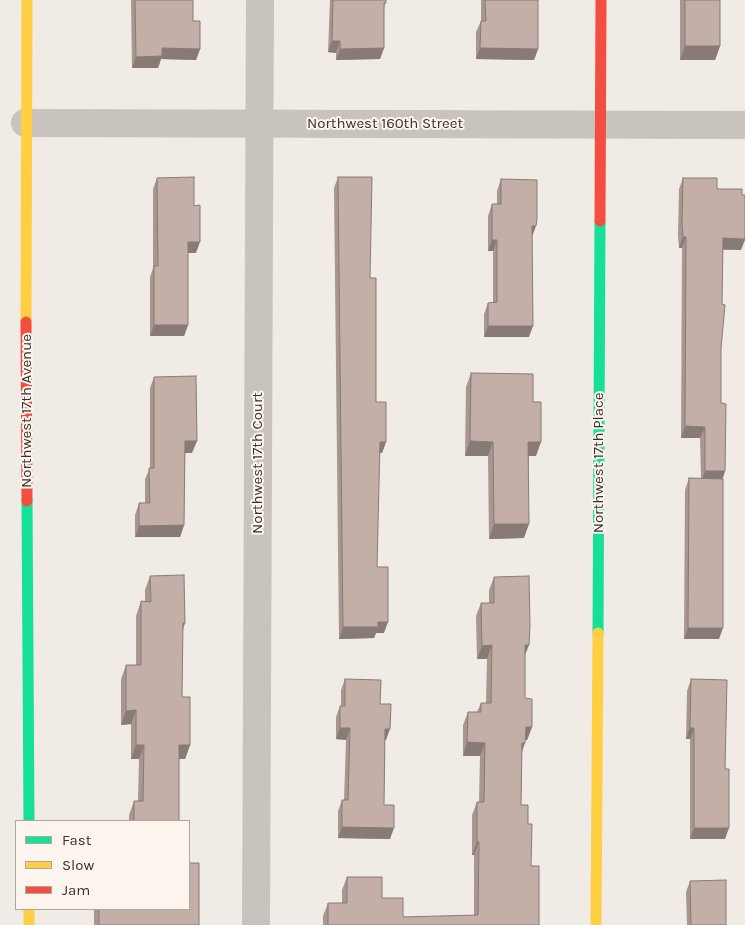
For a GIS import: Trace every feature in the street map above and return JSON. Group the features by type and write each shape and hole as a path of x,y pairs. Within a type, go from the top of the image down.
{"street":[{"name":"Northwest 17th Avenue","path":"27,0 25,123 29,820"},
{"name":"Northwest 17th Court","path":"256,925 260,0"},
{"name":"Northwest 17th Place","path":"596,925 601,0"},
{"name":"Northwest 160th Street","path":"25,123 745,125"},
{"path":"29,910 29,925"}],"building":[{"path":"135,0 193,0 193,21 200,21 200,49 162,48 162,56 136,57"},
{"path":"333,0 386,0 386,3 384,3 384,48 340,49 340,41 332,41"},
{"path":"485,0 538,0 538,49 480,48 481,21 486,21"},
{"path":"685,0 720,0 720,46 685,46"},
{"path":"194,177 194,206 200,205 200,242 188,242 188,325 154,325 154,266 158,266 157,178"},
{"path":"338,177 372,177 370,278 376,278 376,402 386,402 386,442 380,442 377,567 388,567 388,622 378,622 378,627 343,627"},
{"path":"683,178 717,178 717,189 742,189 742,195 745,195 745,239 723,238 722,304 725,305 721,348 721,403 726,404 725,471 705,471 705,427 685,426 686,237 683,237 682,224"},
{"path":"501,179 537,180 537,219 536,226 532,226 533,326 488,326 488,303 497,302 497,240 492,240 492,204 501,204"},
{"path":"471,373 533,374 533,402 541,402 541,442 528,442 529,524 494,524 493,442 470,441"},
{"path":"196,376 197,441 185,441 184,525 139,526 139,503 150,503 149,468 154,468 154,377"},
{"path":"689,478 723,479 723,628 688,628"},
{"path":"184,575 185,623 183,623 182,697 190,697 190,745 179,745 179,820 134,820 134,801 143,801 144,745 136,745 136,710 126,711 126,665 141,665 141,601 151,602 150,576"},
{"path":"529,576 530,625 529,645 525,645 525,698 532,699 532,727 526,727 525,743 522,743 521,805 528,805 528,824 532,824 531,866 539,866 539,925 328,925 328,903 347,903 347,877 382,877 382,898 403,898 403,917 478,915 479,842 477,842 477,802 484,802 485,743 467,742 468,712 481,712 481,703 491,703 492,645 482,646 481,603 494,603 494,577"},
{"path":"345,679 381,680 380,704 391,704 390,729 385,729 384,805 394,805 394,828 342,827 342,800 348,800 350,728 340,728 340,706 345,706"},
{"path":"691,679 727,680 725,769 729,769 729,828 694,828 694,728 690,728"},
{"path":"190,863 199,863 199,925 99,925 99,910 190,910"},
{"path":"726,880 726,925 691,925 690,881"}],"traffic: fast":[{"path":"598,633 600,221"},
{"path":"27,501 29,820"}],"traffic: slow":[{"path":"26,322 27,0"},
{"path":"596,925 598,633"},
{"path":"29,910 29,925"}],"traffic: jam":[{"path":"600,221 601,0"},
{"path":"26,322 27,501"}]}
